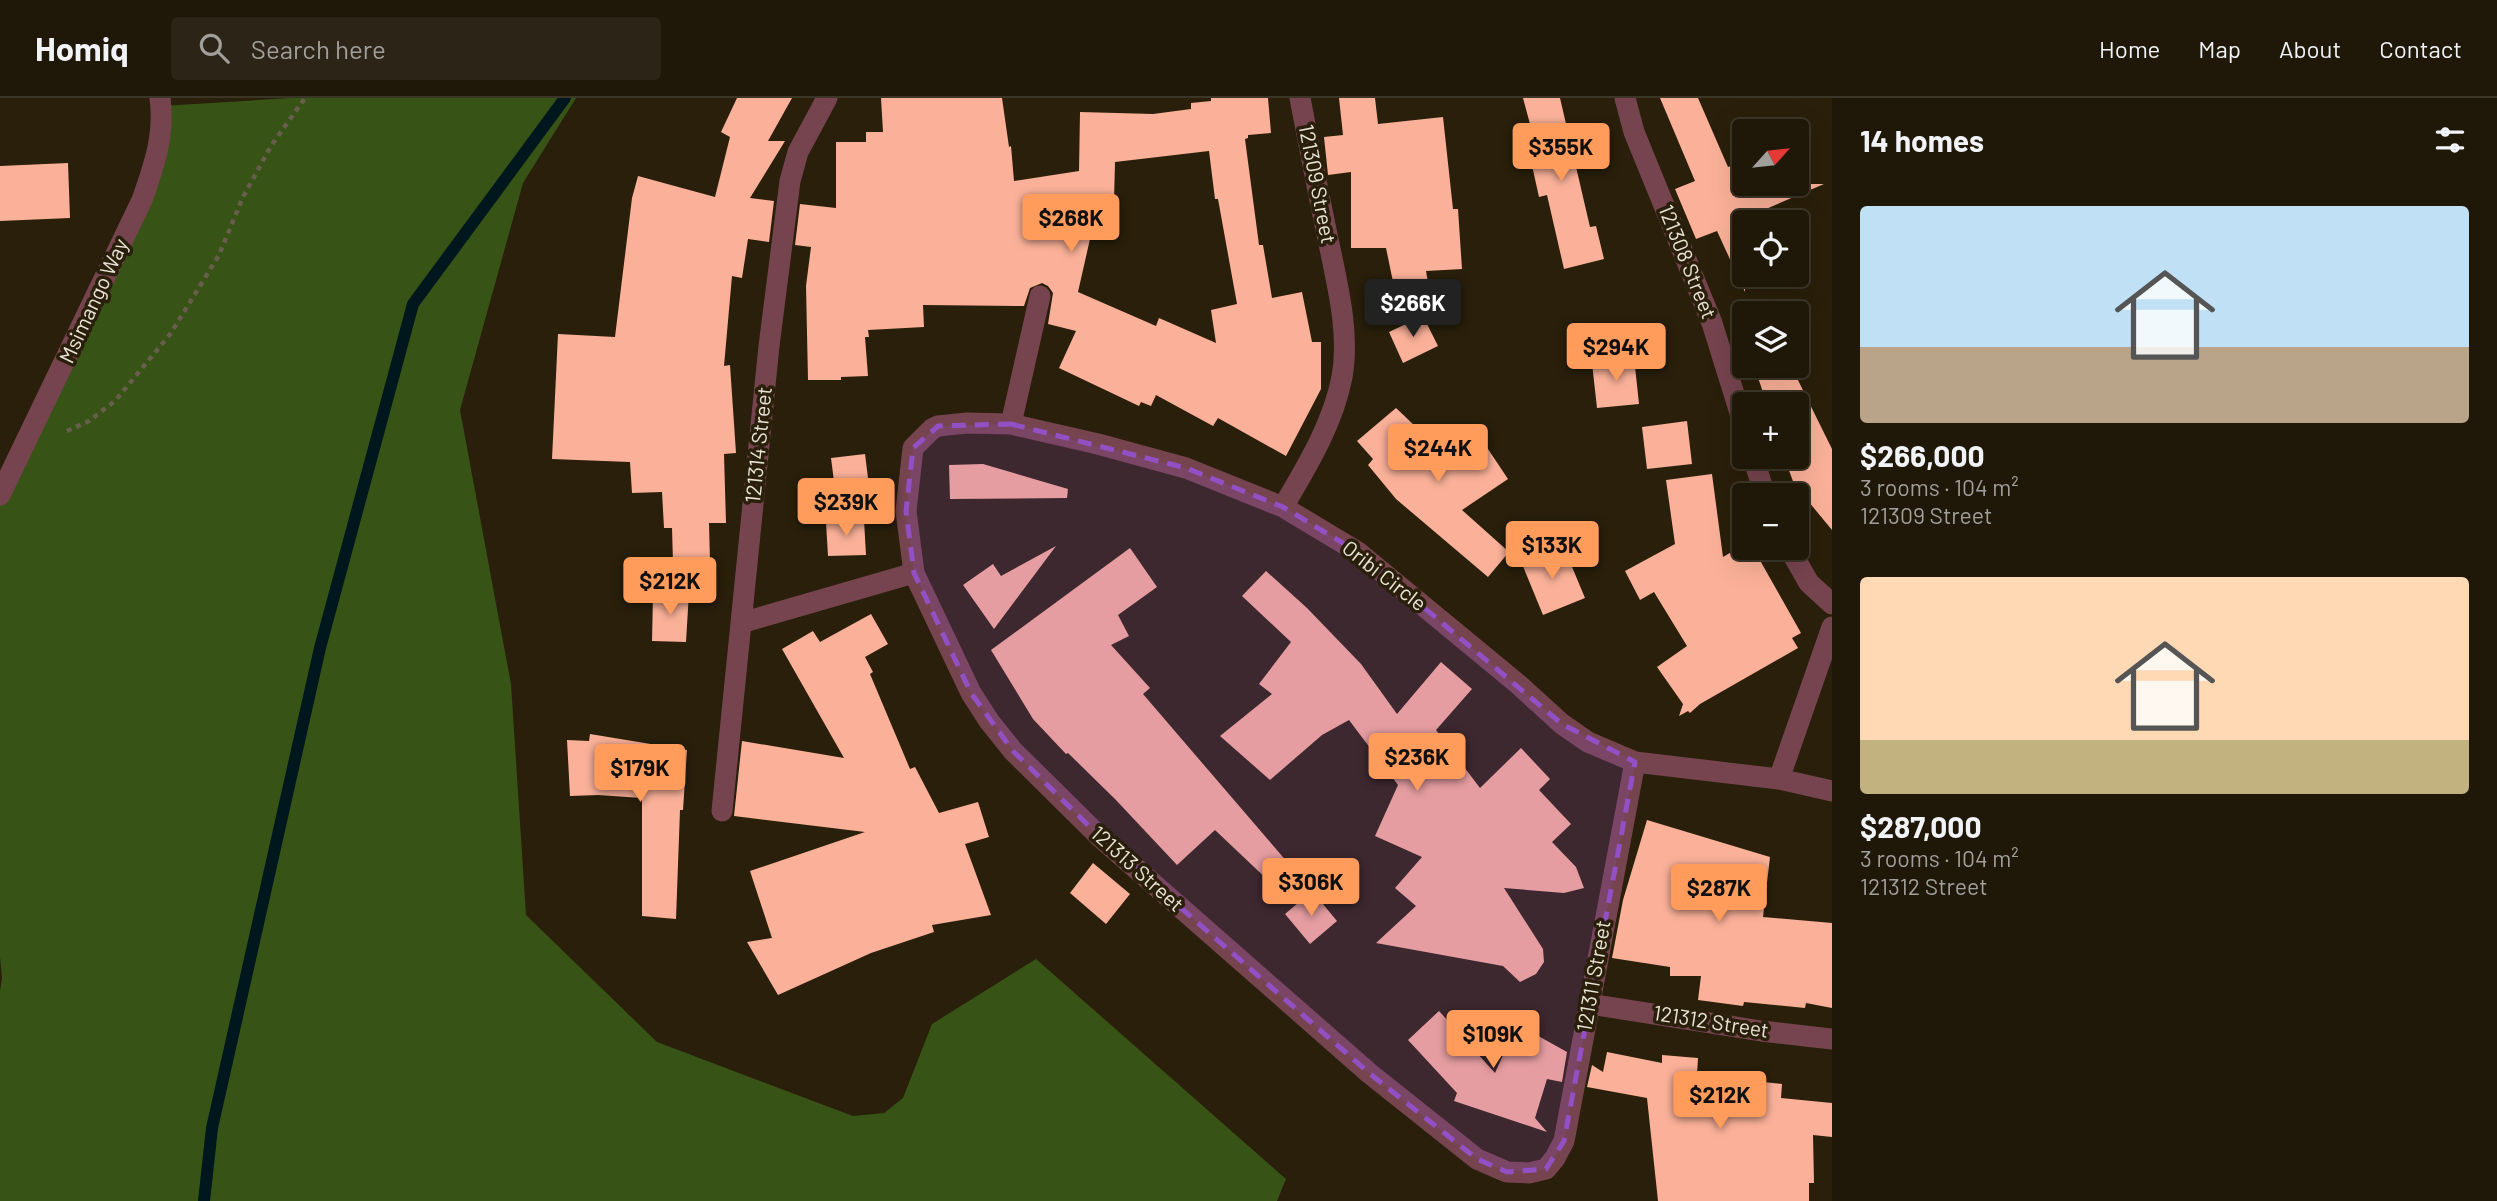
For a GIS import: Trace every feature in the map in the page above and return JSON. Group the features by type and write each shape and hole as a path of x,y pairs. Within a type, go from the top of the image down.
{"street":[{"name":"Msimango Way","path":"0,495 142,200 155,163 163,119 160,98"},
{"name":"121314 Street","path":"722,811 769,346 790,181 798,152 827,98"},
{"name":"121309 Street","path":"1283,508 1324,434 1331,416 1342,376 1344,348 1334,270 1300,98"},
{"name":"121308 Street","path":"1625,98 1634,132 1712,323 1733,392"},
{"path":"1011,424 1040,296"},
{"name":"Oribi Circle","path":"913,448 938,426 967,423 1011,424 1186,468 1283,508 1358,552 1518,684 1562,724 1588,742 1635,762 1779,779 1832,791"},
{"name":"121313 Street","path":"913,448 908,472 906,511 914,573 950,653 989,721 1013,751 1071,809 1359,1064 1477,1159 1507,1172 1529,1174"},
{"path":"1796,560 1809,583 1832,604"},
{"path":"741,623 914,573"},
{"path":"1779,779 1832,627"},
{"name":"121311 Street","path":"1529,1174 1546,1169 1564,1141 1635,762"},
{"name":"121312 Street","path":"1590,1004 1761,1031 1832,1039"}],"path":[{"path":"29,437 65,432 89,421 115,401 171,333 219,255 243,197 271,146 305,98"}],"highlighted area":[{"path":"1011,424 1186,468 1283,507 1358,552 1562,724 1635,762 1564,1141 1546,1169 1507,1172 1477,1159 1369,1073 1100,837 1013,751 971,693 914,573 906,511 913,448 938,426"}],"green space":[{"path":"290,98 576,98 523,183 460,410 511,684 526,915 657,1042 853,1116 884,1113 903,1098 932,1024 1036,959 1286,1179 1277,1201 0,1201 0,497 142,201 162,106"}],"building":[{"path":"737,98 792,98 768,141 785,141 750,198 774,201 769,242 748,239 742,278 732,276 724,366 730,365 736,453 724,454 726,523 709,523 710,562 673,563 672,528 664,528 662,492 632,493 630,462 552,459 558,334 615,337 632,198 638,176 715,197 730,137 721,132"},
{"path":"881,98 1002,98 1014,181 1079,171 1080,112 1153,114 1191,109 1191,103 1211,101 1211,98 1268,98 1271,133 1248,135 1245,139 1259,245 1263,245 1272,298 1302,292 1312,342 1321,342 1321,389 1286,456 1218,418 1213,426 1156,395 1151,406 1141,402 1139,406 1059,368 1076,331 1048,324 1053,293 1042,283 1030,288 1024,306 923,305 924,327 868,330 869,337 865,337 868,376 841,377 841,380 808,380 806,286 811,247 795,245 800,204 836,208 836,142 866,142 866,132 883,132","holes":["1209,151 1215,199 1218,199 1237,304 1211,310 1216,343 1159,318 1156,326 1078,292 1090,239 1113,240 1115,162"]},
{"path":"1339,98 1375,98 1378,124 1443,117 1453,209 1458,209 1462,269 1426,271 1430,294 1397,301 1386,248 1351,248 1351,172 1328,175 1324,137 1343,135"},
{"path":"1523,98 1560,98 1590,227 1596,226 1604,259 1564,269 1547,195 1539,197 1529,152 1537,150"},
{"path":"1660,98 1698,98 1728,167 1732,166 1732,196 1796,196 1764,210 1732,210 1732,264 1717,231 1696,239 1675,189 1695,181"},
{"path":"68,163 70,218 0,221 0,166"},
{"path":"1810,184 1824,184 1810,190"},
{"path":"1423,316 1438,346 1403,363 1389,332"},
{"path":"1634,357 1639,404 1597,408 1592,363"},
{"path":"1758,378 1797,378 1804,392 1763,392"},
{"path":"1809,402 1832,449 1832,530 1809,502 1809,483 1794,483 1788,469 1809,469"},
{"path":"1396,408 1415,426 1455,455 1480,437 1508,479 1462,510 1509,552 1488,577 1396,499 1368,465 1373,459 1357,441"},
{"path":"1687,421 1692,464 1647,469 1642,427"},
{"path":"865,454 870,494 836,497 831,458"},
{"path":"983,464 1068,489 1067,498 950,499 949,465"},
{"path":"1712,474 1723,557 1732,552 1732,560 1760,560 1801,633 1792,638 1798,648 1700,704 1690,713 1688,711 1679,716 1683,704 1657,667 1687,646 1654,592 1640,600 1625,571 1675,544 1666,480"},
{"path":"864,520 866,555 828,556 826,522"},
{"path":"1056,546 994,629 963,585 993,564 1001,576"},
{"path":"1552,546 1560,566 1570,562 1585,598 1543,615 1520,559"},
{"path":"1130,548 1157,587 1118,615 1129,636 1111,645 1150,688 1143,694 1306,884 1289,900 1215,830 1177,865 1115,799 1033,719 991,650"},
{"path":"1266,571 1307,608 1361,664 1397,714 1441,662 1472,689 1436,730 1480,788 1521,748 1550,779 1539,790 1571,824 1552,842 1576,867 1584,888 1564,893 1504,888 1543,949 1544,962 1536,974 1520,982 1503,966 1376,943 1416,906 1395,888 1422,857 1375,836 1398,785 1349,720 1322,735 1270,780 1220,736 1272,694 1259,684 1291,642 1242,596"},
{"path":"689,592 686,642 652,641 653,595"},
{"path":"871,614 888,644 865,657 910,769 915,767 939,813 978,802 989,837 965,844 991,915 932,925 934,932 871,953 778,995 747,942 772,938 750,871 865,832 734,816 742,741 844,758 782,649 813,631 820,642"},
{"path":"590,734 687,750 683,810 680,810 676,919 642,916 642,798 570,796 567,740 589,741"},
{"path":"1647,820 1770,857 1763,917 1832,923 1832,1008 1806,1003 1805,1008 1744,1002 1743,1006 1698,1000 1701,976 1670,976 1670,967 1612,958 1623,900"},
{"path":"1093,863 1130,894 1106,924 1070,893"},
{"path":"1312,891 1337,921 1310,944 1285,914"},
{"path":"1439,1011 1495,1073 1517,1024 1567,1052 1562,1082 1547,1079 1535,1118 1547,1132 1454,1101 1457,1093 1408,1040"},
{"path":"1607,1052 1662,1063 1662,1055 1698,1058 1697,1075 1782,1084 1781,1098 1832,1103 1832,1137 1813,1135 1814,1183 1809,1183 1809,1201 1658,1201 1647,1098 1587,1087 1592,1065 1603,1072"}],"waterway":[{"path":"204,1201 212,1128 320,648 413,304 565,98"}]}
